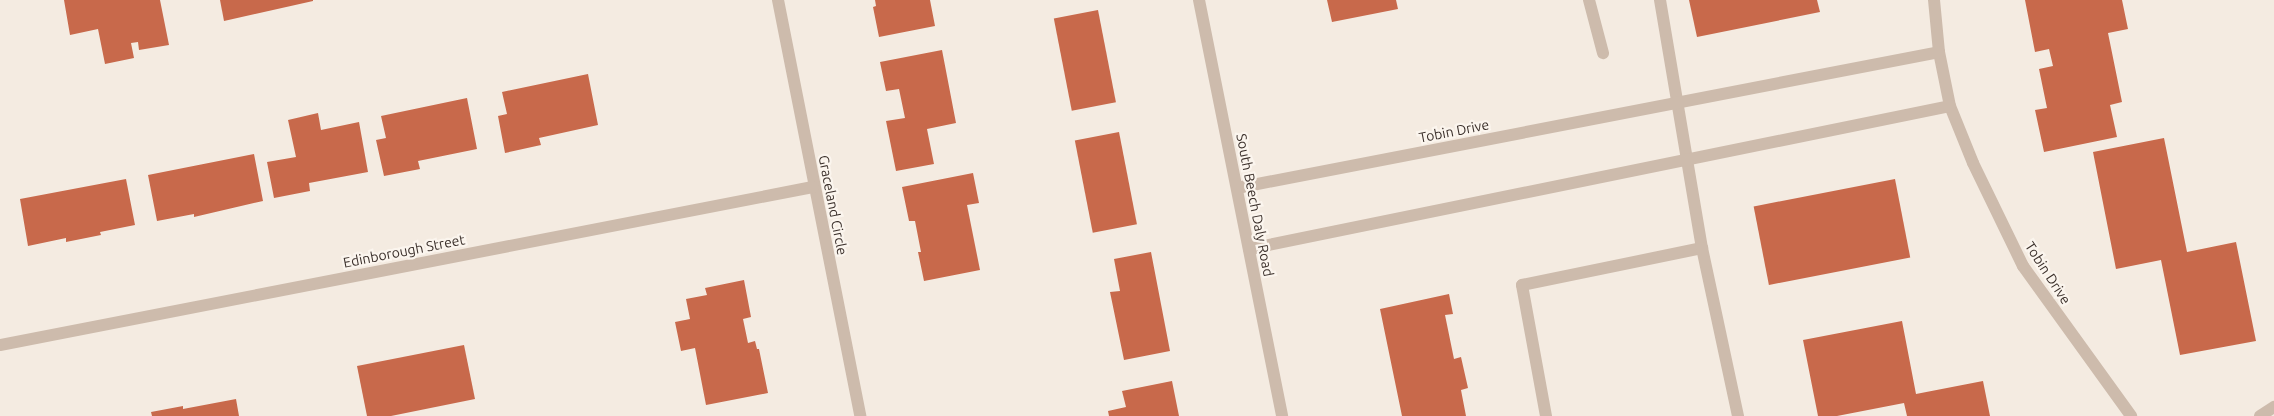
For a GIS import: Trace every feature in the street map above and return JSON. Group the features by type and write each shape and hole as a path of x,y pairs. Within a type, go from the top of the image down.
{"street":[{"name":"Graceland Circle","path":"778,0 860,416"},
{"name":"South Beech Daly Road","path":"1199,0 1282,416"},
{"path":"1589,0 1603,52"},
{"path":"1660,0 1702,248 1738,416"},
{"name":"Tobin Drive","path":"1934,0 1939,52 1950,106 1973,163 2023,266 2131,416"},
{"name":"Tobin Drive","path":"1237,188 1939,52"},
{"path":"1249,249 1686,158 1950,106"},
{"name":"Edinborough Street","path":"0,345 814,187"},
{"path":"1546,416 1522,284 1702,248"},
{"path":"2260,416 2274,407"}],"building":[{"path":"64,0 160,0 169,45 139,50 138,42 131,43 134,58 105,64 98,29 70,35"},
{"path":"220,0 313,0 313,1 224,21"},
{"path":"875,0 930,0 935,26 879,37 873,7 876,6"},
{"path":"1327,0 1396,0 1398,9 1332,22"},
{"path":"1689,0 1817,0 1820,12 1697,37"},
{"path":"2025,0 2122,0 2128,29 2108,33 2122,102 2110,105 2117,137 2044,152 2035,110 2047,108 2039,69 2053,66 2049,49 2035,52"},
{"path":"1098,10 1116,102 1072,111 1054,19"},
{"path":"942,50 956,123 927,129 934,164 896,171 886,121 905,118 899,89 886,91 880,62"},
{"path":"588,74 598,125 539,138 541,145 505,153 498,116 507,114 502,92"},
{"path":"467,98 477,149 418,161 420,169 384,176 376,140 386,138 381,116"},
{"path":"318,113 321,130 359,122 368,172 309,183 310,191 274,198 267,162 296,157 288,120"},
{"path":"1119,132 1137,224 1093,233 1075,141"},
{"path":"2164,138 2187,252 2236,242 2256,341 2180,355 2161,260 2116,269 2093,152"},
{"path":"254,154 263,201 194,217 194,214 157,221 148,175"},
{"path":"973,173 979,203 967,205 980,270 924,281 918,252 921,252 915,221 909,221 902,187"},
{"path":"126,179 135,225 100,232 101,235 66,242 66,238 28,246 20,199"},
{"path":"1895,179 1910,258 1769,285 1754,206"},
{"path":"1151,252 1170,351 1124,360 1110,292 1120,291 1114,259"},
{"path":"744,280 751,317 743,319 748,343 755,341 757,349 759,349 768,393 706,405 695,348 681,351 675,322 690,319 686,299 707,295 705,288"},
{"path":"1449,294 1453,314 1445,315 1454,359 1461,357 1468,388 1461,390 1466,416 1402,416 1380,309"},
{"path":"1902,321 1916,394 1983,381 1990,416 1907,416 1904,403 1837,416 1818,416 1803,340"},
{"path":"464,345 475,399 391,416 367,416 357,366"},
{"path":"1172,381 1179,416 1109,416 1108,411 1126,407 1122,391"},
{"path":"236,399 239,416 152,416 151,412 183,406 183,409"}]}
